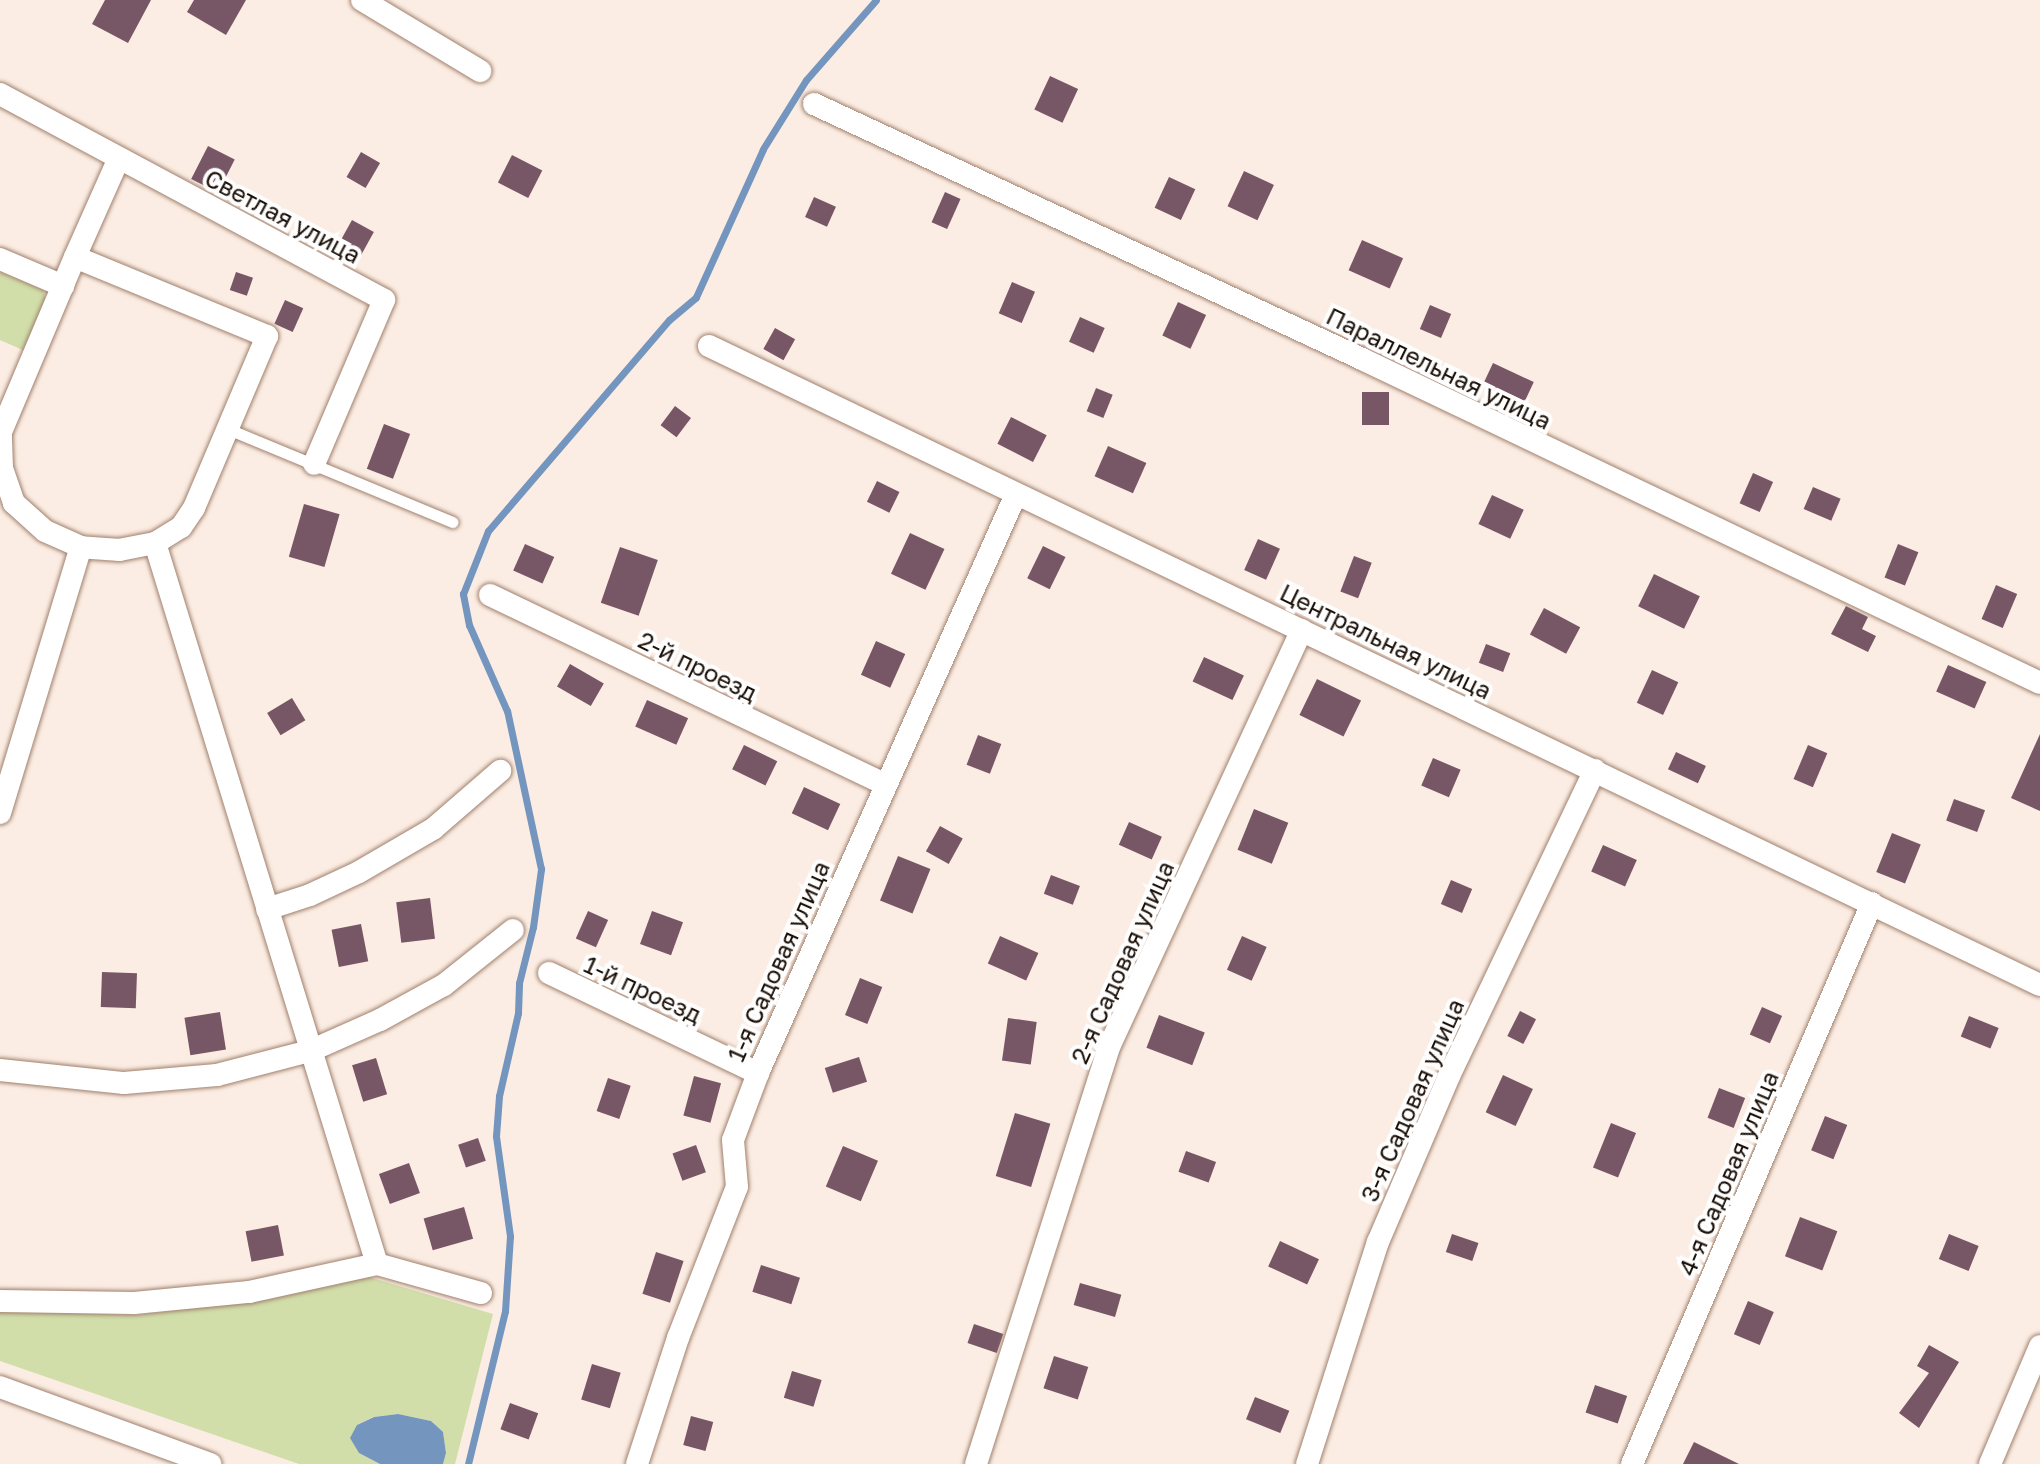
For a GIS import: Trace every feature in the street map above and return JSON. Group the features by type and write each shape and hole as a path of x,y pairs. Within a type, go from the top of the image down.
{"street":[{"path":"362,0 480,71"},
{"name":"Светлая улица","path":"0,94 384,300 314,464"},
{"name":"Параллельная улица","path":"814,104 1348,352 2040,683"},
{"path":"75,257 267,336 194,508 181,527 155,543 120,550 81,547 45,531 7,509 2,468 1,432 75,257 119,158"},
{"path":"0,259 63,286"},
{"name":"Центральная улица","path":"709,346 2040,985"},
{"name":"1-я Садовая улица","path":"637,1464 678,1338 737,1187 733,1140 758,1073 884,784 1016,494"},
{"path":"155,543 377,1264"},
{"path":"0,813 81,547"},
{"name":"2-й проезд","path":"490,595 884,784"},
{"name":"2-я Садовая улица","path":"976,1464 1110,1045 1302,630"},
{"name":"3-я Садовая улица","path":"1307,1464 1378,1242 1449,1076 1595,770"},
{"path":"267,909 310,895 359,872 433,829 500,771"},
{"name":"4-я Садовая улица","path":"1632,1464 1872,903"},
{"path":"0,1070 124,1083 217,1075 310,1051 380,1020 444,985 513,930"},
{"name":"1-й проезд","path":"549,973 758,1073"},
{"path":"0,1301 134,1303 249,1292 377,1264 481,1293"},
{"path":"1990,1464 2040,1346"},
{"path":"0,1387 210,1464"}],"lane":[{"path":"228,429 453,522"}],"green space":[{"path":"0,272 43,290 46,301 25,351 0,340"},
{"path":"369,1277 493,1314 455,1464 443,1464 446,1453 443,1433 431,1421 398,1414 373,1417 357,1425 359,1453 380,1464 299,1464 0,1361 0,1311 136,1315 265,1300"}],"water":[{"path":"398,1414 431,1421 443,1432 446,1453 443,1464 380,1464 359,1453 350,1438 357,1425 374,1417"}],"building":[{"path":"105,0 151,0 128,43 92,24"},
{"path":"194,0 246,0 226,35 187,12"},
{"path":"1050,76 1078,89 1062,123 1034,110"},
{"path":"208,146 235,160 218,193 191,179"},
{"path":"361,152 380,163 366,188 346,177"},
{"path":"512,155 542,170 528,198 498,183"},
{"path":"1244,171 1274,185 1257,220 1228,206"},
{"path":"1169,177 1195,189 1181,220 1155,208"},
{"path":"945,192 961,199 947,229 932,222"},
{"path":"814,197 836,207 827,227 805,217"},
{"path":"352,220 374,232 354,268 332,256"},
{"path":"1362,240 1403,258 1390,288 1349,270"},
{"path":"236,272 253,278 247,296 230,290"},
{"path":"1012,282 1035,292 1022,323 999,313"},
{"path":"285,300 303,308 293,332 274,324"},
{"path":"1178,302 1206,315 1190,349 1162,336"},
{"path":"1430,305 1451,314 1441,338 1420,329"},
{"path":"1080,317 1105,328 1094,353 1069,342"},
{"path":"775,328 795,339 783,360 763,349"},
{"path":"1493,363 1534,382 1525,401 1484,382"},
{"path":"1096,388 1113,395 1103,418 1087,411"},
{"path":"1362,392 1389,392 1389,425 1362,425"},
{"path":"675,406 691,418 677,437 661,425"},
{"path":"1011,417 1047,435 1033,462 997,444"},
{"path":"384,424 410,434 393,479 367,469"},
{"path":"1108,446 1146,463 1133,493 1095,476"},
{"path":"1753,473 1773,482 1760,512 1740,503"},
{"path":"877,481 899,492 889,513 867,502"},
{"path":"1813,487 1841,499 1831,521 1804,509"},
{"path":"1492,495 1524,510 1510,539 1478,524"},
{"path":"304,504 340,514 324,567 289,557"},
{"path":"910,533 944,549 925,590 891,574"},
{"path":"1258,539 1280,549 1266,580 1244,570"},
{"path":"525,544 554,557 542,584 513,570"},
{"path":"1898,544 1918,552 1905,586 1885,577"},
{"path":"1043,546 1065,557 1050,589 1027,578"},
{"path":"620,547 658,560 639,616 601,603"},
{"path":"1354,556 1372,563 1358,598 1340,591"},
{"path":"1654,574 1700,596 1684,629 1638,606"},
{"path":"1996,585 2017,594 2003,628 1982,619"},
{"path":"1846,606 1868,617 1862,629 1876,636 1868,652 1831,634"},
{"path":"1544,608 1580,627 1566,654 1530,634"},
{"path":"876,641 905,654 890,688 861,675"},
{"path":"1486,644 1510,653 1503,672 1479,663"},
{"path":"1204,657 1244,676 1232,700 1193,681"},
{"path":"570,664 604,684 591,706 557,687"},
{"path":"1948,665 1986,682 1975,709 1936,691"},
{"path":"1652,670 1678,682 1663,715 1637,703"},
{"path":"1317,679 1361,700 1344,736 1299,715"},
{"path":"292,698 305,720 281,735 267,713"},
{"path":"647,700 688,718 676,745 635,726"},
{"path":"2040,734 2040,811 2011,798"},
{"path":"978,735 1001,744 990,774 967,765"},
{"path":"744,745 777,761 765,785 732,769"},
{"path":"1808,745 1827,753 1813,787 1794,779"},
{"path":"1676,752 1706,766 1698,783 1668,769"},
{"path":"1433,758 1461,770 1449,797 1421,786"},
{"path":"804,787 840,804 828,830 792,813"},
{"path":"1954,799 1985,810 1977,832 1946,821"},
{"path":"1254,809 1288,823 1272,864 1238,850"},
{"path":"1129,822 1162,837 1152,859 1119,845"},
{"path":"940,826 963,839 949,864 926,851"},
{"path":"1892,833 1921,845 1905,884 1876,872"},
{"path":"1603,845 1637,860 1625,887 1591,871"},
{"path":"898,856 930,869 912,914 880,901"},
{"path":"1051,875 1080,886 1073,905 1044,894"},
{"path":"1451,880 1472,889 1462,913 1441,904"},
{"path":"430,898 435,939 401,943 396,902"},
{"path":"588,911 608,920 596,947 576,938"},
{"path":"652,911 683,922 671,955 640,944"},
{"path":"361,924 368,961 339,967 332,930"},
{"path":"1000,936 1038,953 1026,980 988,963"},
{"path":"1242,936 1267,947 1252,981 1227,970"},
{"path":"102,972 137,973 136,1008 101,1007"},
{"path":"860,978 882,987 867,1024 845,1015"},
{"path":"1762,1007 1782,1016 1770,1043 1750,1034"},
{"path":"1520,1011 1536,1019 1523,1044 1507,1036"},
{"path":"220,1012 226,1050 190,1055 184,1018"},
{"path":"1159,1015 1205,1033 1192,1065 1146,1048"},
{"path":"1969,1016 1999,1028 1990,1048 1961,1036"},
{"path":"1008,1018 1037,1022 1031,1065 1002,1061"},
{"path":"859,1057 867,1082 833,1093 825,1068"},
{"path":"376,1058 387,1094 363,1102 352,1065"},
{"path":"1503,1075 1533,1089 1516,1126 1486,1112"},
{"path":"694,1076 721,1083 710,1123 683,1116"},
{"path":"608,1078 631,1086 619,1119 597,1111"},
{"path":"1719,1088 1745,1098 1734,1128 1708,1118"},
{"path":"1015,1113 1050,1124 1031,1187 996,1176"},
{"path":"1825,1116 1847,1125 1833,1159 1811,1150"},
{"path":"1611,1123 1636,1133 1618,1178 1593,1168"},
{"path":"478,1138 486,1161 466,1168 458,1145"},
{"path":"696,1145 706,1172 682,1181 673,1154"},
{"path":"843,1146 878,1161 861,1201 826,1187"},
{"path":"1186,1151 1216,1162 1209,1183 1178,1172"},
{"path":"409,1163 420,1193 390,1204 379,1174"},
{"path":"464,1207 473,1239 433,1250 424,1219"},
{"path":"1800,1217 1837,1231 1822,1271 1785,1256"},
{"path":"278,1225 284,1255 252,1262 246,1231"},
{"path":"1452,1234 1478,1243 1472,1261 1446,1252"},
{"path":"1949,1234 1979,1246 1969,1271 1939,1259"},
{"path":"1280,1241 1319,1259 1307,1285 1268,1266"},
{"path":"656,1252 684,1261 670,1303 642,1294"},
{"path":"761,1265 800,1278 791,1304 752,1292"},
{"path":"1080,1283 1121,1295 1115,1317 1074,1305"},
{"path":"1748,1301 1774,1312 1760,1345 1734,1334"},
{"path":"974,1324 1003,1334 997,1353 967,1343"},
{"path":"1929,1345 1959,1362 1919,1428 1899,1413 1929,1373 1917,1366"},
{"path":"1054,1356 1088,1367 1078,1399 1043,1388"},
{"path":"592,1364 621,1373 610,1408 581,1399"},
{"path":"792,1371 822,1380 813,1407 784,1398"},
{"path":"1595,1385 1627,1396 1618,1423 1586,1412"},
{"path":"1255,1397 1289,1411 1280,1433 1246,1419"},
{"path":"510,1403 538,1413 529,1440 500,1429"},
{"path":"691,1416 713,1422 705,1451 683,1445"},
{"path":"1694,1442 1739,1464 1683,1464"}],"waterway":[{"path":"468,1464 505,1311 510,1236 496,1136 499,1096 518,1013 519,983 533,927 541,869 507,711 469,625 463,594 488,531 669,320 696,297 763,149 806,80 876,0"}]}
